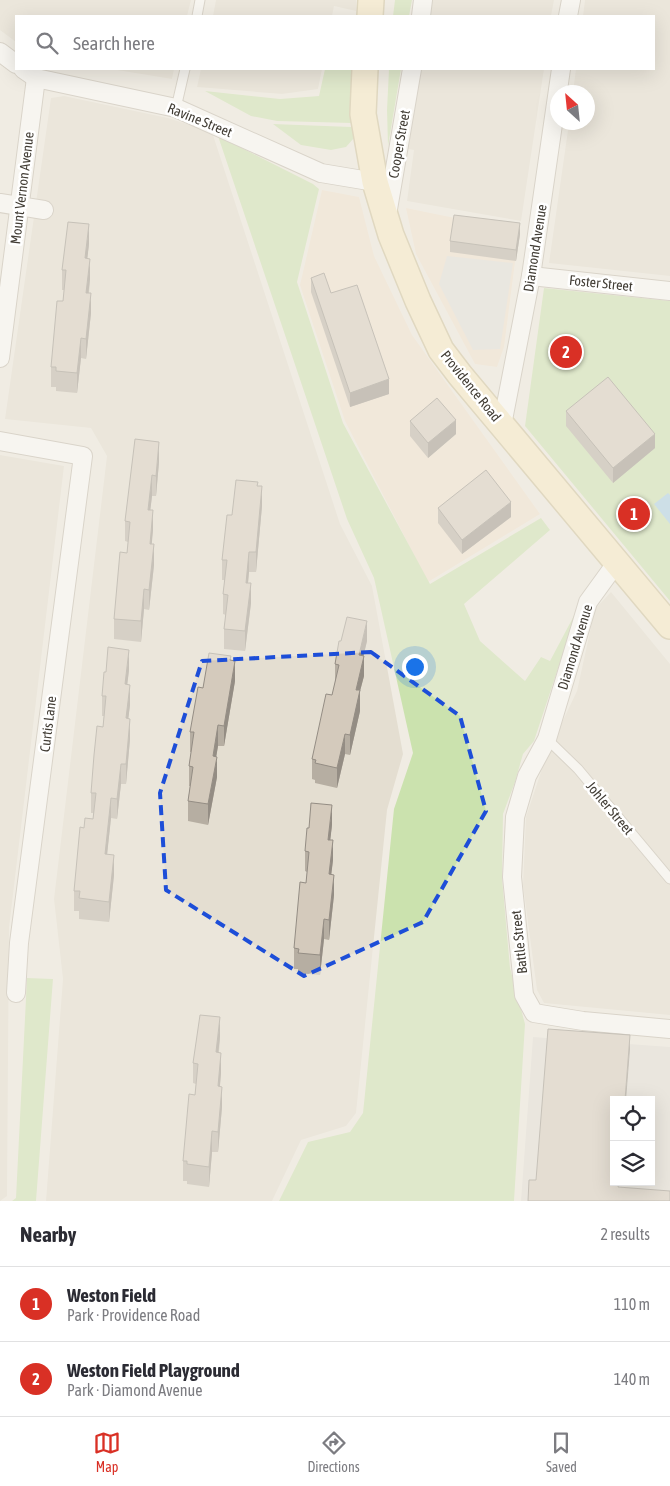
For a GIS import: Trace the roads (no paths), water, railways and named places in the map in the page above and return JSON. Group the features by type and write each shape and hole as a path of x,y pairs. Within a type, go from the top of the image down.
{"main road":[{"path":"370,15 371,0"},
{"name":"Providence Road","path":"365,70 363,114 375,182 391,235 441,350 670,626"}],"street":[{"path":"421,15 423,0"},
{"path":"568,15 571,0"},
{"path":"0,52 15,63"},
{"name":"Cooper Street","path":"386,220 412,70"},
{"name":"Diamond Avenue","path":"502,425 531,276 561,70"},
{"name":"Ravine Street","path":"30,74 176,108 321,173 375,182"},
{"name":"Mount Vernon Avenue","path":"0,358 20,206 30,74"},
{"path":"0,203 44,210"},
{"name":"Foster Street","path":"531,276 670,291"},
{"name":"Curtis Lane","path":"0,441 83,456 19,943 16,992"},
{"name":"Diamond Avenue","path":"547,739 588,602 617,562"},
{"name":"Battle Street","path":"547,739 527,776 514,817 512,877 524,994 534,1013 583,1021 670,1029"}],"lane":[{"path":"196,15 200,0"},
{"path":"176,108 185,70"},
{"name":"Johler Street","path":"547,739 578,769 670,879"}],"water":[{"path":"668,493 670,495 670,524 654,504"}],"place":[{"name":"Weston Field Playground","path":"566,352"},
{"name":"Weston Field","path":"634,514"}]}
